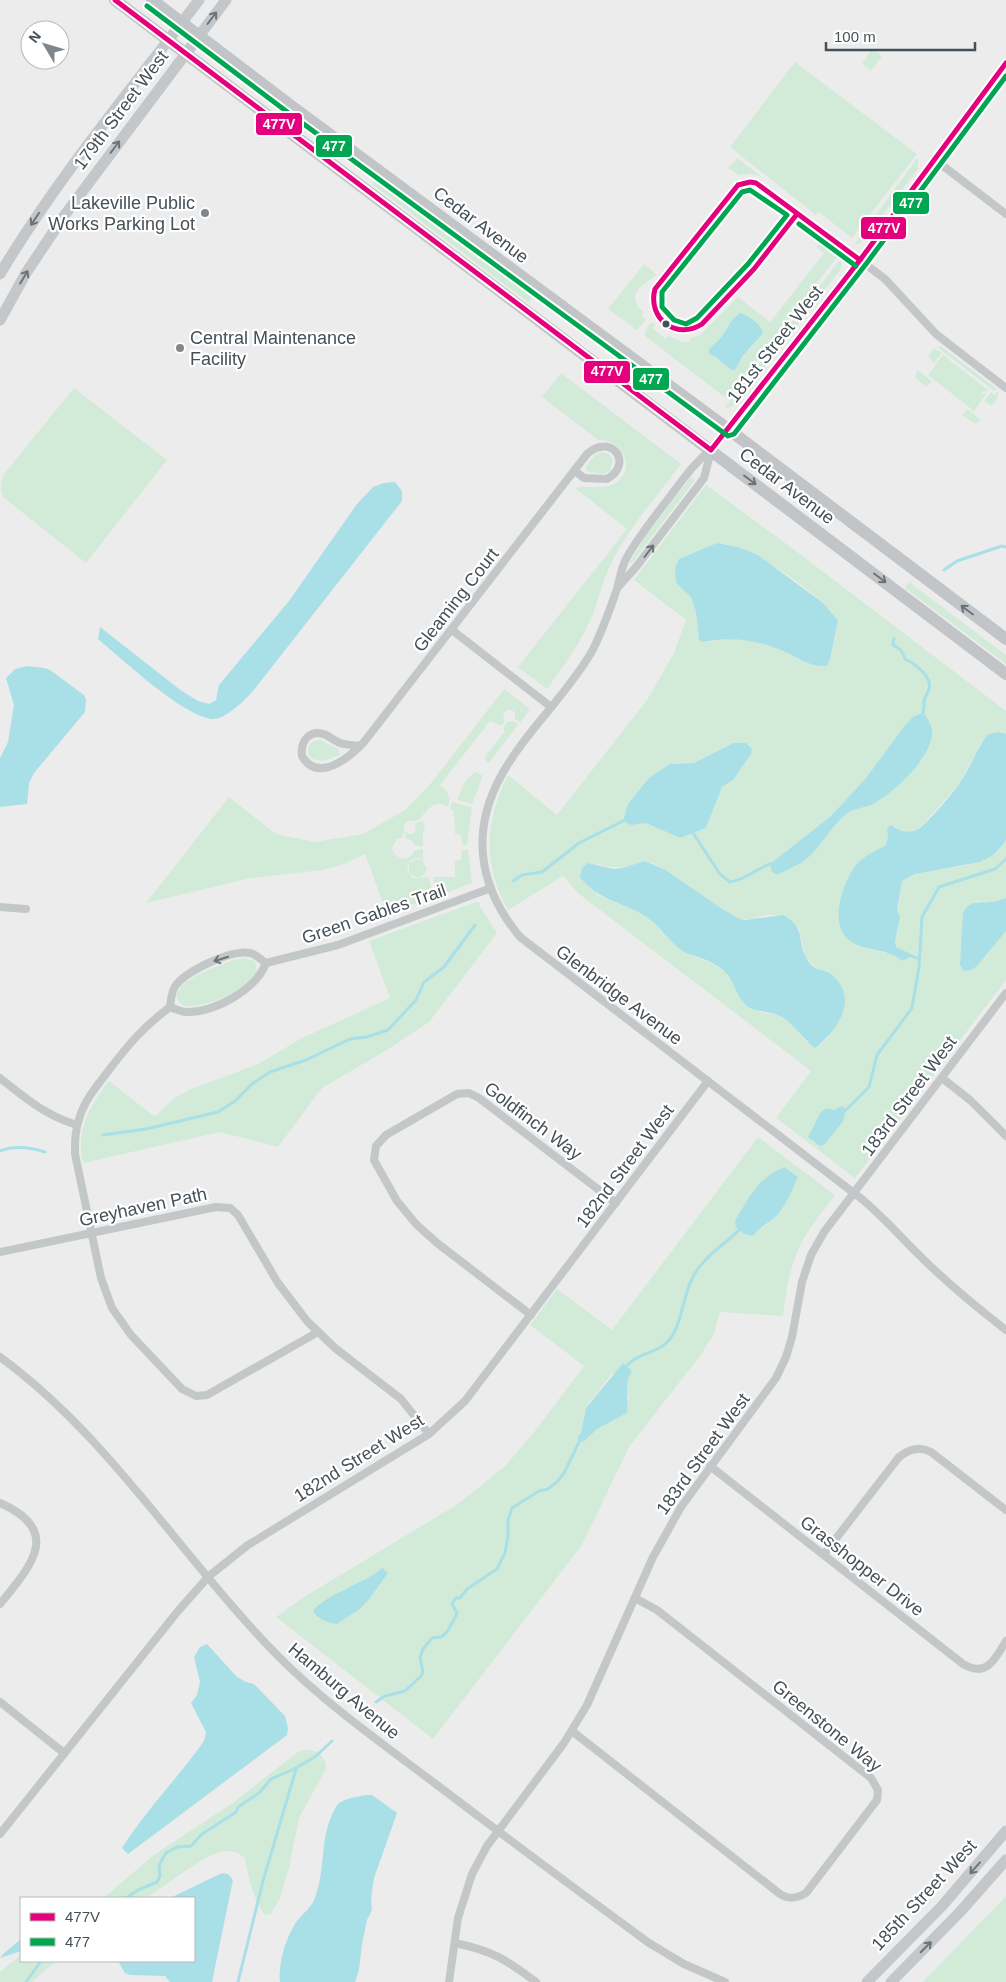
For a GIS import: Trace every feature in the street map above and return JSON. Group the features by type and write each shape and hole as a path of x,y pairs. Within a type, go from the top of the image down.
{"main road":[{"name":"Cedar Avenue","path":"116,0 1006,674"},
{"name":"Cedar Avenue","path":"152,0 728,429 1006,639"},
{"name":"179th Street West","path":"0,274 24,234 66,174 199,0"},
{"name":"179th Street West","path":"0,320 26,273 64,216 226,0"},
{"name":"185th Street West","path":"867,1982 942,1906 1006,1831"},
{"name":"185th Street West","path":"891,1982 960,1912 1006,1860"}],"street":[{"name":"181st Street West","path":"692,469 728,429 860,260 1006,63"},
{"path":"934,159 1006,214"},
{"path":"860,260 886,279 936,334 1006,388"},
{"name":"Gleaming Court","path":"360,746 340,743 325,735 314,733 307,737 301,749 305,761 309,765 320,768 340,762 351,755 360,746 452,630 574,471 588,454 598,446 605,445 611,448 619,458 620,464 617,471 607,479 584,478 574,471"},
{"name":"Glenbridge Avenue","path":"617,588 636,568 704,478 711,450"},
{"name":"Glenbridge Avenue","path":"692,469 654,517 628,556 604,626 591,653 504,770 488,803 483,828 483,846 484,864 491,888 506,919 528,944 854,1193 883,1217 918,1254 966,1299 1006,1330"},
{"path":"452,630 551,707"},
{"name":"Green Gables Trail","path":"266,963 338,945 491,888"},
{"path":"0,907 26,909"},
{"path":"170,1007 189,1012 228,1000 253,984 262,973 266,963 247,953 225,957 205,965 176,986 170,1007 132,1039 88,1098 77,1125 75,1154 104,1288 118,1318 131,1335 188,1394 196,1396 207,1395 318,1332"},
{"name":"183rd Street West","path":"449,1982 458,1918 466,1888 487,1846 572,1731 592,1695 652,1557 666,1531 690,1493 770,1387 781,1368 792,1338 798,1294 809,1262 824,1232 1006,993"},
{"path":"0,1078 46,1113 59,1120 77,1125"},
{"path":"942,1078 970,1100 1006,1136"},
{"name":"182nd Street West","path":"0,1834 178,1611 209,1576 262,1535 429,1434 465,1401 708,1082"},
{"name":"Goldfinch Way","path":"531,1315 437,1243 416,1224 397,1202 377,1167 374,1153 378,1143 386,1135 424,1115 453,1096 469,1093 479,1098 616,1203"},
{"name":"Greyhaven Path","path":"0,1252 216,1207 230,1208 240,1218 287,1296 318,1332 335,1348 401,1399 429,1434"},
{"name":"Hamburg Avenue","path":"0,1357 38,1387 78,1426 252,1628 300,1677 360,1727 649,1944 678,1961 724,1982"},
{"path":"824,1554 900,1457 911,1449 925,1449 931,1452 1006,1510"},
{"name":"Grasshopper Drive","path":"710,1466 963,1664 971,1668 988,1666 1006,1641"},
{"path":"0,1503 16,1510 26,1519 33,1531 36,1545 31,1565 0,1604"},
{"name":"Greenstone Way","path":"572,1731 780,1894 790,1898 797,1898 806,1893 877,1800 878,1790 872,1778 658,1610 635,1598"},
{"path":"0,1702 64,1753"},
{"path":"455,1943 492,1953 507,1961 536,1982"}],"green space":[{"path":"872,49 882,56 871,71 862,64"},
{"path":"795,62 917,154 852,238 819,212 816,215 730,147"},
{"path":"918,157 918,169 865,238 859,244 854,245"},
{"path":"737,158 762,177 751,174 739,175 728,168"},
{"path":"376,178 533,297 529,303 372,184"},
{"path":"819,244 825,244 837,253 837,257 727,399 645,336 645,331 651,322 656,325 653,329 666,339 668,336 683,342 689,342 690,338 700,335 738,297 770,322 824,253 816,247","holes":["732,320 756,342 731,370 716,357 721,338"]},
{"path":"839,261 841,262 841,269 736,404 723,410"},
{"path":"644,264 657,275 641,286 635,295 635,300 643,312 641,316 646,320 637,330 608,309"},
{"path":"940,346 997,389 994,391 937,347"},
{"path":"934,348 942,353 934,363 928,357"},
{"path":"943,355 989,391 981,392 981,394 987,393 974,411 928,375"},
{"path":"918,370 932,381 927,387 916,379 915,375"},
{"path":"561,373 681,464 618,550 603,582 593,614 578,644 547,689 518,667 627,529 575,488 612,485 623,476 626,462 619,448 606,441 598,440 542,397"},
{"path":"74,388 167,460 86,563 3,497 1,489 4,474"},
{"path":"998,391 998,397 992,406 984,401 991,392 994,395"},
{"path":"967,409 981,420 975,424 962,415"},
{"path":"602,452 609,454 613,460 610,470 605,474 588,472 586,468 590,460"},
{"path":"691,477 695,480 632,563 630,562 646,535"},
{"path":"706,485 1006,711 1006,734 998,732 982,741 960,783 918,830 897,831 891,825 887,829 888,838 885,846 867,856 855,869 839,904 862,947 892,954 902,961 910,957 907,953 896,947 895,941 900,917 897,910 902,881 919,873 962,866 982,860 999,849 1006,840 1006,898 991,902 976,901 985,957 1006,931 1006,980 855,1178 776,1118 811,1071 579,894 563,876 508,910 500,893 491,859 491,826 500,792 508,775 557,815 647,700 674,653 686,620 634,580","holes":["717,543 725,544 752,554 793,579 817,598 838,620 827,666 807,663 785,652 757,642 737,638 703,642 699,639 696,612 691,597 676,583 679,559","914,716 897,787 872,804 848,812 830,829 806,860 778,874 770,864 831,816 866,778","733,743 751,754 733,780 722,787 706,828 680,838 646,823 670,764 694,763","645,861 670,872 725,912 737,918 747,919 775,915 799,928 806,957 814,966 829,973 836,1025 826,1040 815,1048 804,1039 792,1024 778,1015 760,1012 734,985 725,972 711,963 683,952 645,915 596,894 594,863 609,867 625,867"]},
{"path":"909,582 1006,655 1006,664 905,588"},
{"path":"504,689 530,709 520,723 515,719 515,712 511,710 507,710 503,714 505,721 501,726 490,721 440,785 448,792 448,797 450,798 448,807 436,804 418,820 408,821 403,826 405,830 402,838 397,839 392,848 394,854 402,859 410,857 415,850 423,849 423,860 415,858 409,863 417,859 423,861 427,869 426,872 419,877 411,875 409,864 407,870 413,878 429,877 433,897 387,914 365,854 344,864 323,870 251,878 146,903 229,797 276,834 314,842 363,834 405,810 431,783"},
{"path":"514,721 518,725 489,763 485,760 486,755 505,731 503,728 507,722"},
{"path":"317,740 338,749 340,755 323,761 312,759 308,754 308,748 311,743"},
{"path":"476,772 483,776 472,804 457,800 467,780"},
{"path":"452,802 472,807 467,845 462,845 461,835 455,834 454,812 450,808"},
{"path":"423,821 425,830 423,831 423,846 415,846 412,841 405,838 406,832 414,833 415,825"},
{"path":"462,850 468,850 472,883 438,896 433,877 455,877 455,861 461,860"},
{"path":"476,902 480,903 497,933 430,1021 392,1047 322,1088 278,1147 220,1132 83,1163 81,1140 86,1119 96,1099 109,1081 155,1117 173,1099 189,1090 258,1064 302,1038 390,998 369,941"},
{"path":"244,958 255,961 257,972 234,992 214,1001 194,1006 184,1006 177,998 178,990 197,975"},
{"path":"758,1137 835,1195 810,1228 795,1258 789,1277 783,1316 720,1312 714,1334 700,1356 629,1447 582,1545 433,1739 276,1617 304,1597 453,1507 507,1464 531,1436 584,1366 530,1325 557,1289 612,1330","holes":["784,1167 798,1178 789,1194 770,1221 753,1233 744,1234 736,1221 746,1202 761,1183","612,1374 629,1376 627,1391 629,1399 622,1416 578,1438 581,1433 586,1407","382,1568 369,1599 360,1609 337,1624 319,1618 320,1603 357,1585"]},
{"path":"299,1751 319,1752 326,1763 326,1769 299,1818 289,1868 280,1898 271,1914 265,1915 257,1902 245,1858 235,1852 225,1851 202,1860 146,1897 104,1897 154,1855 231,1804"},
{"path":"1006,1896 1006,1982 923,1982"},
{"path":"20,1956 20,1962 55,1962 32,1982 0,1982 0,1972"}],"water":[{"path":"740,313 754,320 763,333 742,357 735,370 731,370 716,357 709,354 709,349 721,338 732,320"},
{"path":"395,482 402,491 402,501 253,691 234,709 223,716 212,719 200,716 185,708 153,685 98,639 100,627 179,689 198,701 209,704 216,700 219,685 289,601 357,504 373,487"},
{"path":"717,543 738,547 758,555 823,603 838,620 827,666 809,664 783,651 744,640 724,639 703,642 699,640 696,612 691,597 676,583 675,568 679,559"},
{"path":"27,666 50,670 84,695 86,699 85,712 34,773 29,783 27,804 0,807 0,758 8,742 14,705 6,678 15,669"},
{"path":"923,713 929,720 932,730 931,740 920,762 910,773 880,800 871,805 848,812 805,860 777,875 772,872 770,864 831,816 866,778 906,724 914,716"},
{"path":"998,732 1006,734 1006,840 1004,843 993,855 980,862 915,874 902,881 897,910 900,917 895,941 896,947 919,958 919,960 910,957 902,961 889,954 855,944 849,940 839,924 840,903 846,882 856,865 869,854 885,846 888,838 887,828 891,825 903,831 910,831 917,830 926,823 958,785 988,734"},
{"path":"733,743 746,743 752,749 751,754 733,780 722,787 706,828 680,838 646,823 631,825 623,821 628,804 649,778 670,764 694,763"},
{"path":"645,861 666,870 738,918 745,920 784,915 796,926 800,934 803,950 809,962 815,968 831,974 840,983 844,993 845,1003 838,1023 823,1041 815,1048 783,1018 773,1013 755,1010 747,1006 728,975 722,969 699,957 686,953 676,946 650,920 637,911 602,896 580,877 582,868 588,863 614,869"},
{"path":"1006,898 1006,931 977,966 971,970 964,971 960,965 963,913 971,904 992,902"},
{"path":"842,1106 845,1108 844,1120 824,1145 820,1146 808,1137 821,1112 826,1108 834,1110"},
{"path":"784,1167 798,1177 785,1204 774,1218 760,1228 753,1236 744,1234 736,1227 735,1221 749,1197 761,1182"},
{"path":"623,1363 632,1371 627,1385 627,1413 597,1429 583,1442 577,1438 581,1433 586,1408"},
{"path":"382,1568 388,1573 369,1599 360,1609 337,1624 323,1620 313,1611 326,1600 375,1574"},
{"path":"207,1644 237,1677 254,1684 285,1716 288,1728 287,1735 128,1854 122,1848 131,1834 204,1741 206,1732 191,1703 197,1695 200,1682 194,1657 200,1647"},
{"path":"372,1795 397,1813 374,1878 371,1899 372,1910 367,1920 359,1970 355,1982 280,1982 280,1967 286,1942 297,1921 313,1903 318,1889 330,1818 338,1804 350,1798"},
{"path":"222,1873 228,1874 233,1880 212,1982 170,1982 165,1976 130,1975 125,1973 119,1962 195,1962 195,1897 172,1897"},
{"path":"20,1940 20,1951 0,1958"}],"waterway":[{"path":"944,570 957,561 1002,546 1006,547"},
{"path":"894,638 893,645 901,650 905,659 918,667 928,680 929,689 924,701 923,713"},
{"path":"513,881 522,875 542,872 579,843 623,821"},
{"path":"693,833 720,874 730,882 741,879 770,864"},
{"path":"843,1113 869,1087 877,1055 912,1008 919,967 922,917 939,887 995,869 1006,859"},
{"path":"103,1135 146,1129 218,1112 235,1101 252,1084 270,1072 306,1060 350,1039 367,1037 388,1030 416,1000 424,982 444,967 475,925"},
{"path":"0,1151 22,1147 45,1152"},
{"path":"625,1369 634,1360 659,1348 670,1339 677,1326 688,1288 696,1272 707,1258 741,1228"},
{"path":"376,1702 385,1696 405,1691 421,1676 423,1672 420,1658 423,1649 432,1638 441,1637 447,1632 457,1613 452,1604 456,1598 460,1598 467,1589 497,1569 505,1553 508,1520 512,1508 539,1491 548,1489 558,1481 564,1473 582,1436"},
{"path":"128,1897 157,1882 160,1876 159,1865 166,1853 177,1847 191,1846 202,1834 236,1812 238,1807 259,1793 271,1779 296,1768 316,1756 332,1741"},
{"path":"238,1982 263,1881 296,1769"},
{"path":"26,1982 40,1962"}],"transit line":[{"name":"477V","path":"115,0 711,450 860,260 1006,63"},
{"name":"477","path":"147,6 290,114 728,436 734,434 866,264 1006,76"},
{"name":"477V","path":"797,214 754,269 702,324 692,329 683,330 666,324 660,317 655,309 655,289 738,185 750,182 756,183 860,260"},
{"name":"477","path":"750,190 787,215 748,264 697,318 686,324 674,320 662,307 662,292 742,192 750,190"},
{"name":"477","path":"799,224 856,266"}],"place":[{"name":"Lakeville Public Works Parking Lot","path":"205,213"},
{"name":"Central Maintenance Facility","path":"180,348"}]}
